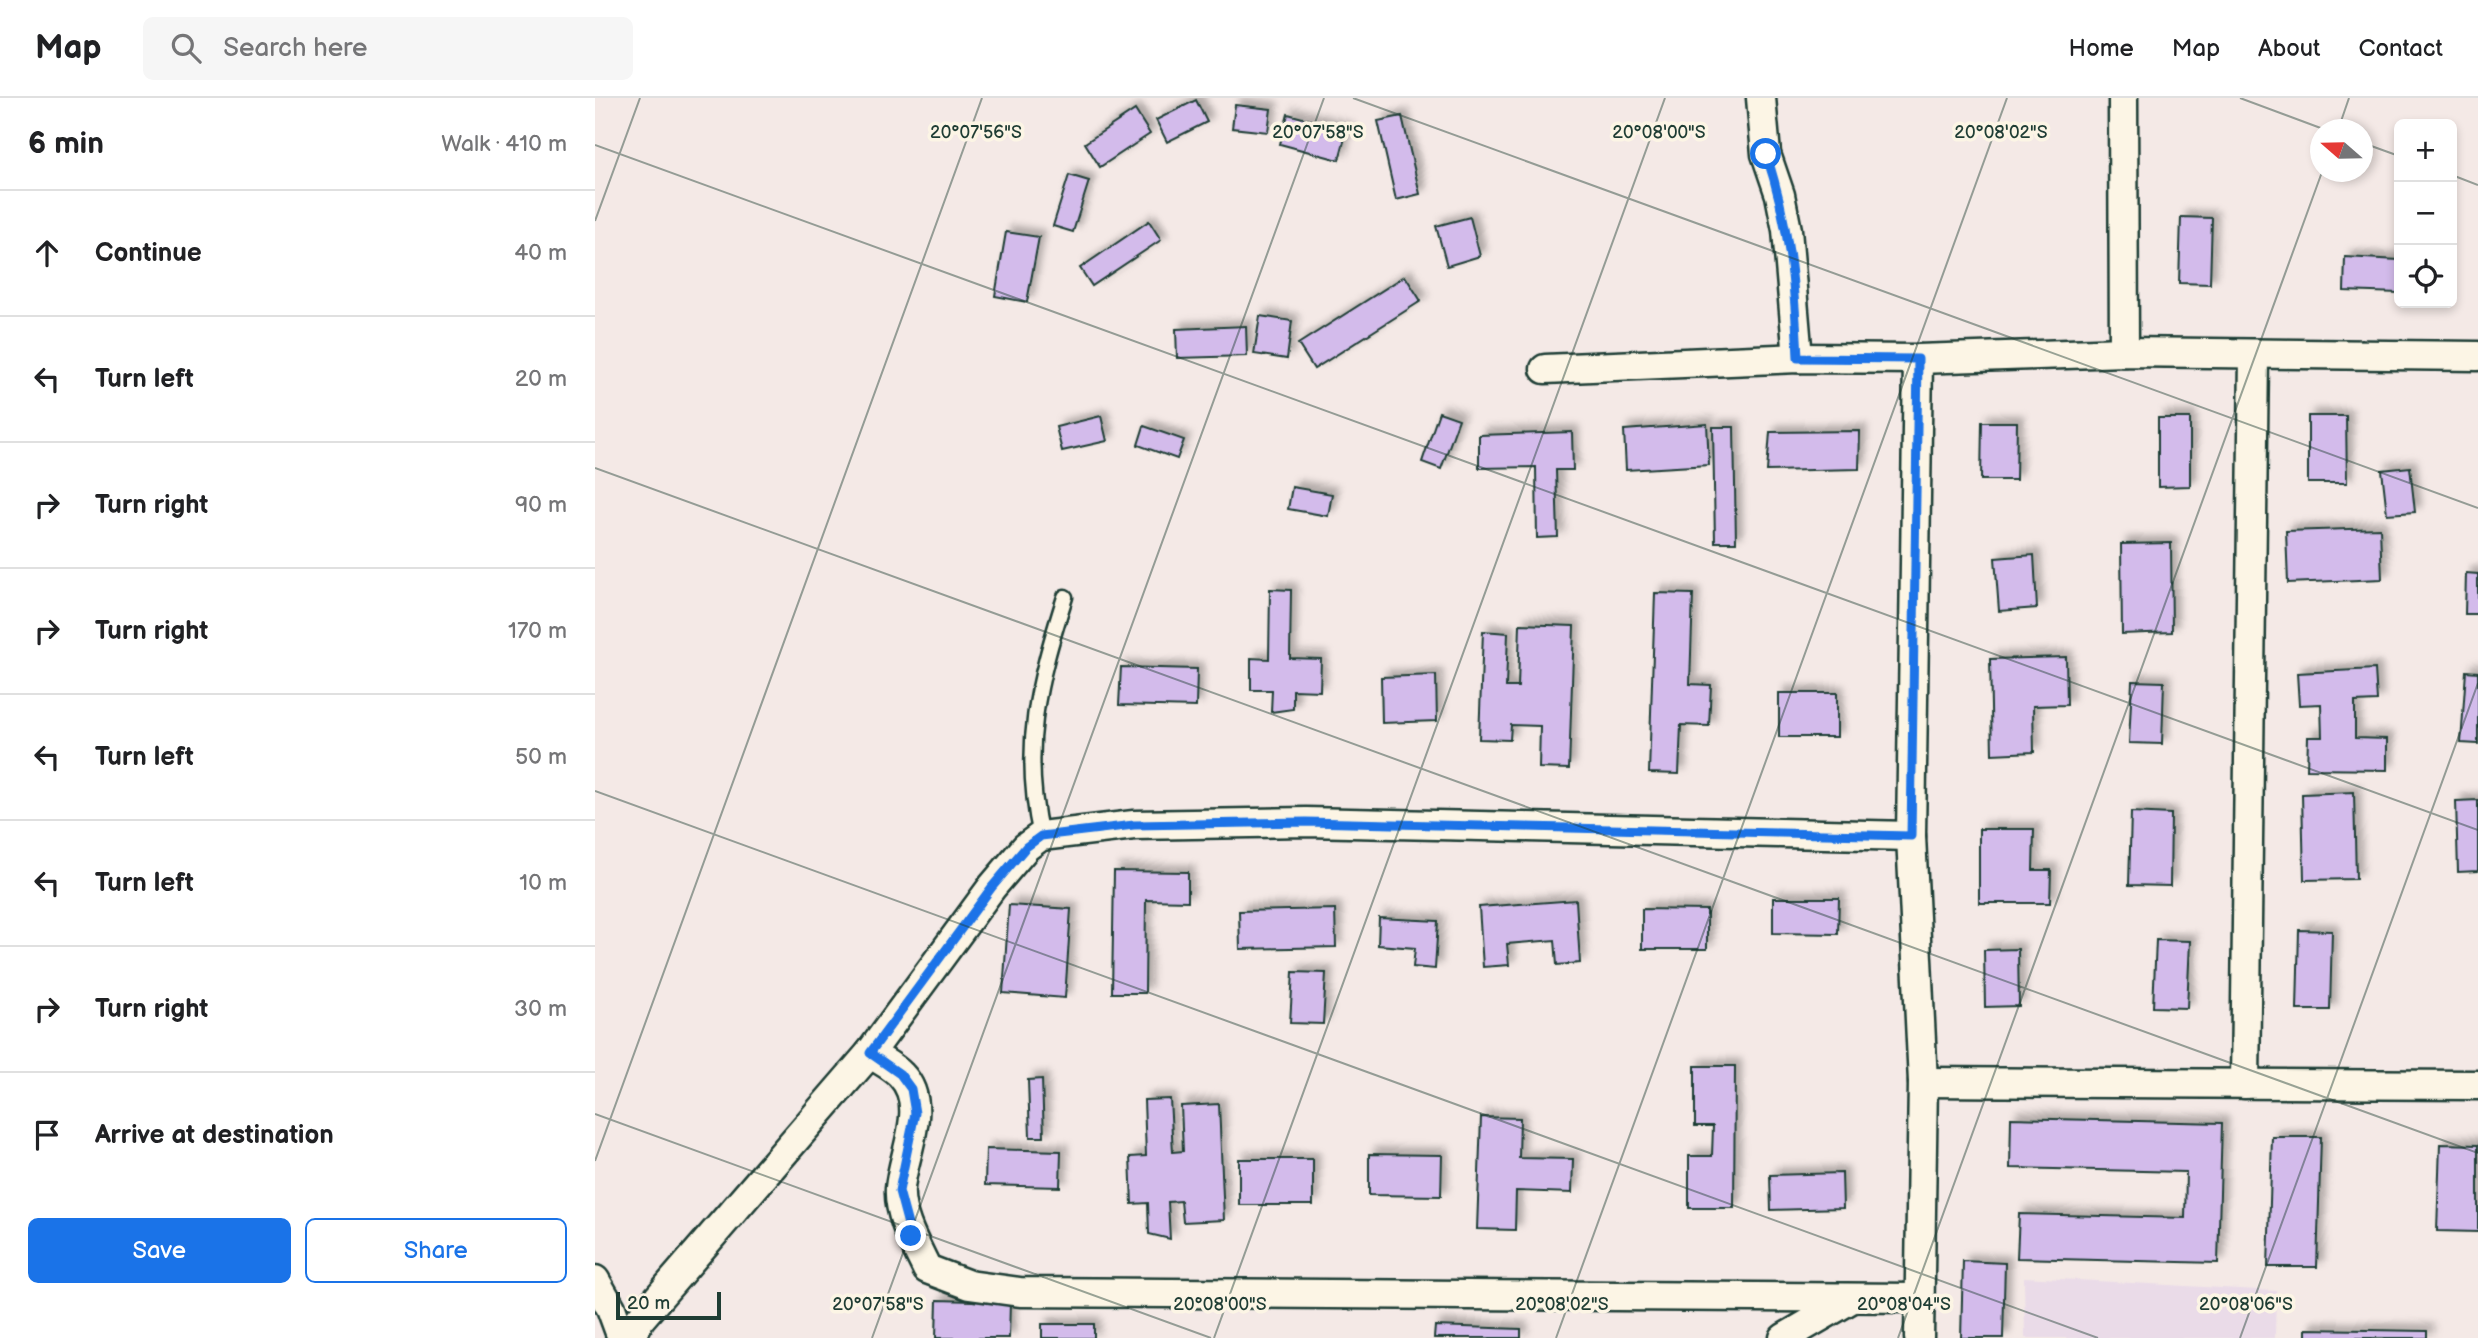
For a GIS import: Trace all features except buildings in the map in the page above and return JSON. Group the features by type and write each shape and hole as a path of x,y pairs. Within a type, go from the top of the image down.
{"street":[{"path":"1761,98 1766,154 1780,195 1787,230 1798,358"},
{"path":"2123,98 2124,352"},
{"path":"1545,369 1798,358 1918,359 2124,352 2478,356"},
{"path":"2245,1084 2254,355"},
{"path":"1918,359 1911,836 1923,1082 1919,1338"},
{"path":"631,1338 640,1319 870,1053 985,895 1026,847 1041,836 1134,825 1306,822 1911,836"},
{"path":"870,1053 900,1074 911,1089 915,1113 899,1191 911,1236 927,1269 969,1285 1020,1292 1081,1290 1918,1298"},
{"path":"1923,1082 2478,1085"},
{"path":"595,1280 611,1308 622,1338"},
{"path":"1784,1338 1854,1298"}],"lane":[{"path":"1041,836 1032,795 1031,755 1037,698 1065,597"}],"shaded area":[{"path":"2024,1277 2276,1291 2275,1338 2025,1338"}],"route":[{"path":"911,1236 899,1191 915,1113 911,1089 900,1074 870,1053 965,920 1026,847 1041,836 1134,825 1306,822 1911,836 1918,359 1798,358 1796,306 1787,230 1780,195 1766,154"}]}
